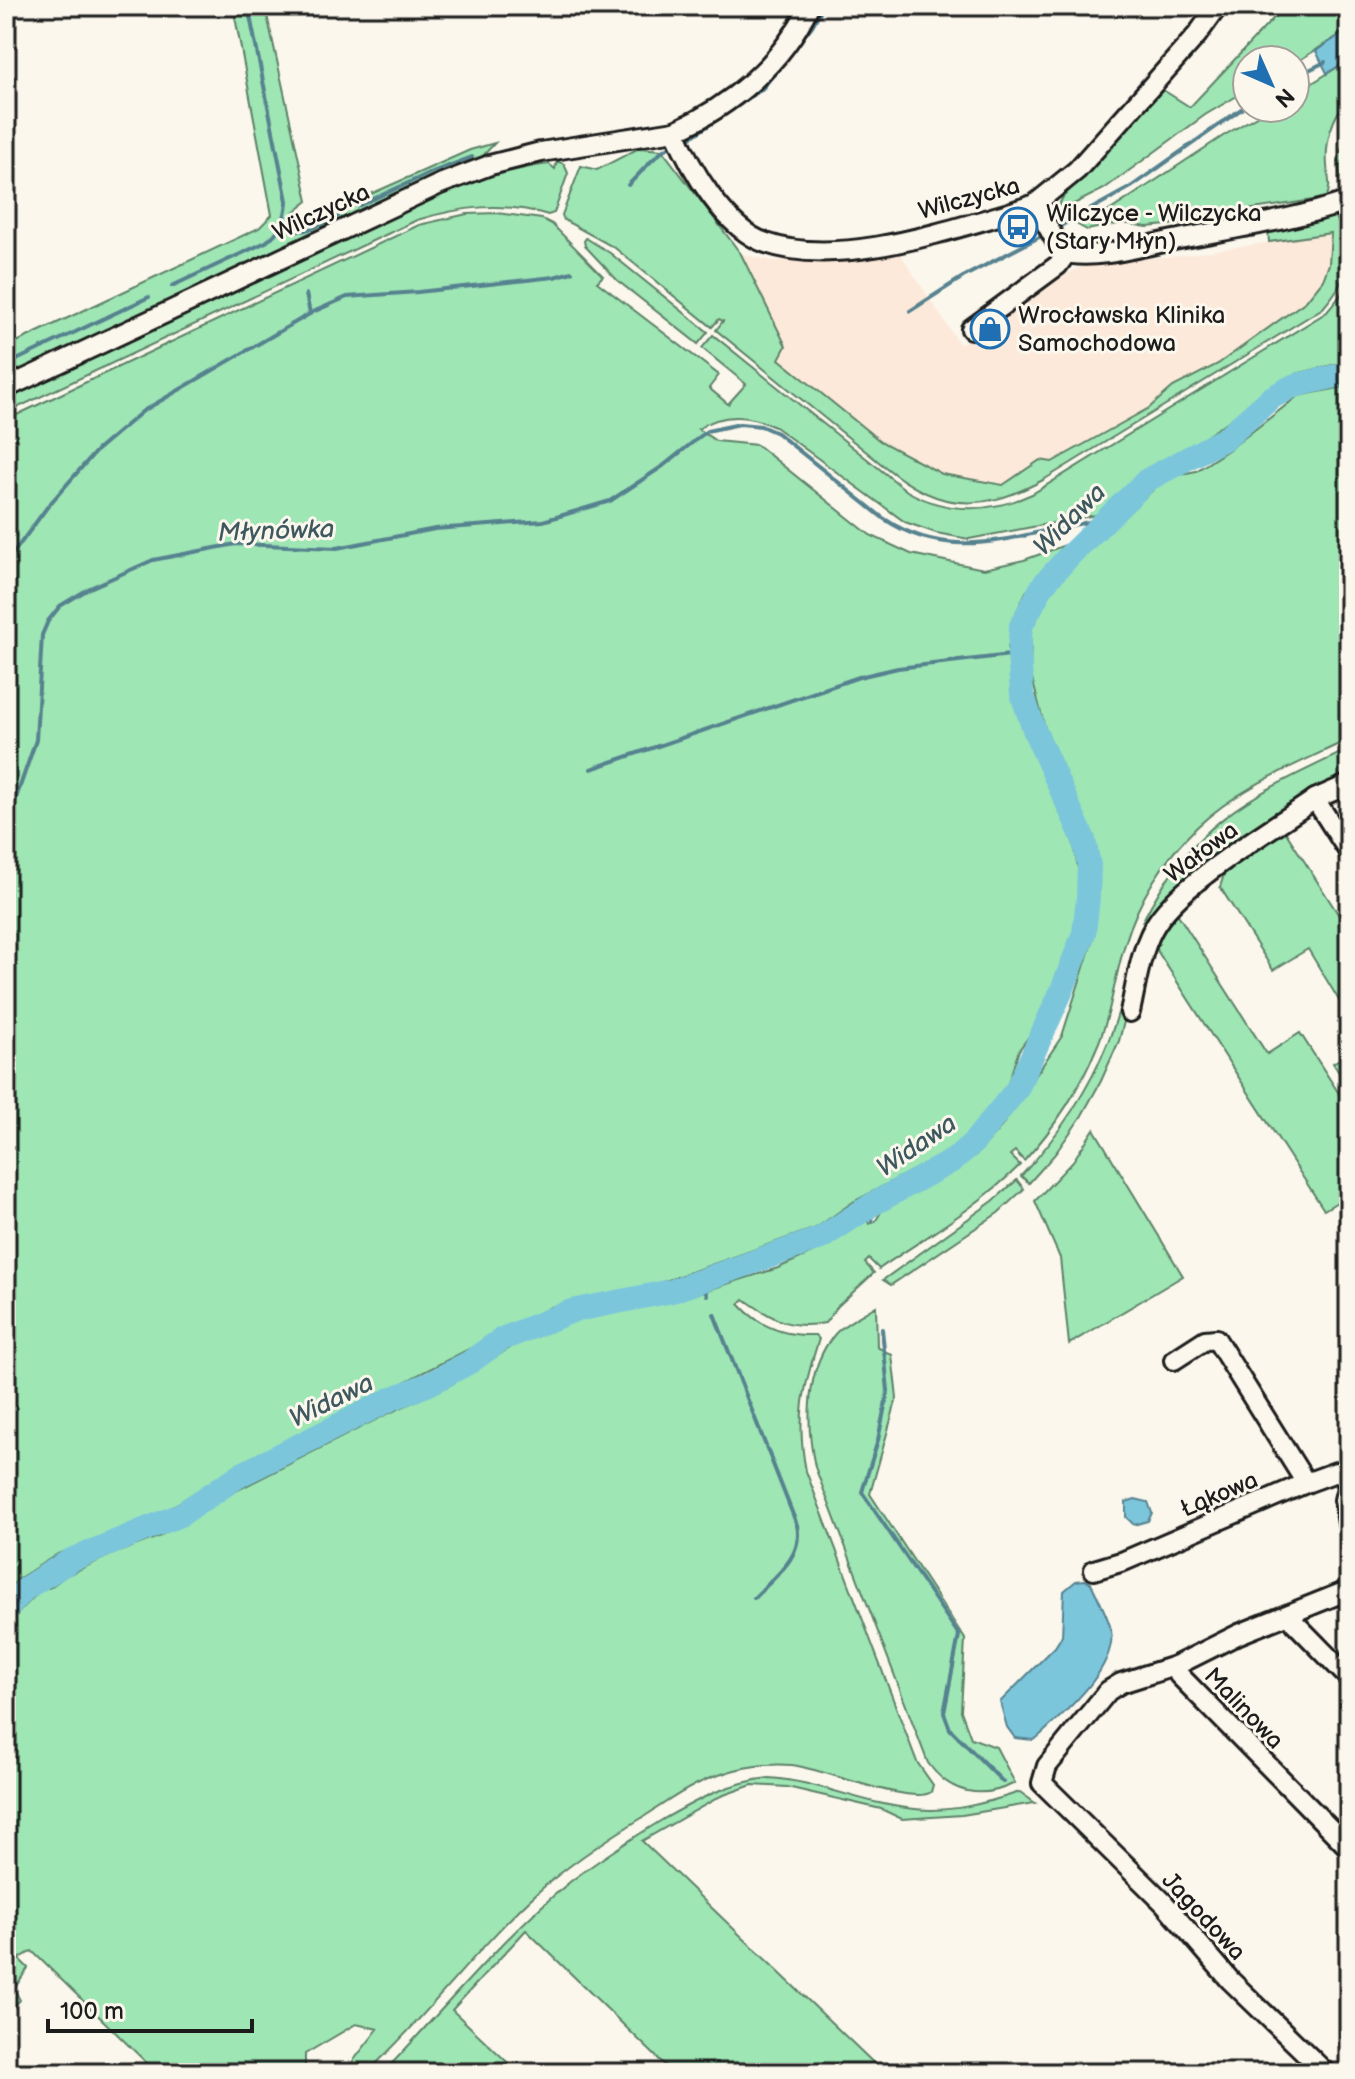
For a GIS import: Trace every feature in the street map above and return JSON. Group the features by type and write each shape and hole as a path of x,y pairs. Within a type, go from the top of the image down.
{"street":[{"name":"Wilczycka","path":"6,388 440,184 490,165 541,152 675,131 737,95 762,73 788,43 809,6"},
{"path":"1039,212 1125,119 1218,6"},
{"name":"Wilczycka","path":"675,131 688,159 726,216 764,243 789,249 856,250 1039,212 1061,250"},
{"path":"971,329 1058,265 1061,250 1088,254 1145,246 1284,219 1349,201"},
{"name":"Wałowa","path":"1130,1012 1152,929 1169,907 1204,877 1315,799 1349,784"},
{"path":"1315,799 1349,852"},
{"path":"1174,1360 1205,1340 1216,1339 1306,1483"},
{"name":"Łąkowa","path":"1102,1568 1336,1472 1349,1477 1344,1500 1349,1529"},
{"name":"Malinowa","path":"1349,1590 1239,1634 1175,1666 1179,1675 1349,1848"},
{"path":"1290,1614 1295,1623 1349,1678"},
{"name":"Jagodowa","path":"1175,1666 1121,1683 1108,1691 1047,1766 1042,1783 1164,1903 1230,1980 1326,2073"}],"shaded area":[{"path":"1331,233 1329,264 1323,280 1306,301 1218,364 1173,387 1149,408 1052,462 1040,460 1004,485 942,474 880,441 779,359 786,346 741,254 772,261 864,256 897,249 960,345 1039,287 1090,263 1178,256"}],"green space":[{"path":"233,6 265,6 308,201 293,213 298,227 335,211 334,205 351,196 355,201 470,150 495,143 479,160 396,193 6,378 6,347 259,228 272,215"},
{"path":"1285,6 1349,6 1349,29 1311,53 1311,44 1249,44"},
{"path":"1349,60 1349,98 1334,121 1329,138 1326,198 1234,212 1187,223 1147,227 1123,223 1087,230 1078,225 1109,211 1243,124 1311,124 1311,84"},
{"path":"1231,63 1231,100 1104,189 1054,214 1063,197 1163,90 1190,107"},
{"path":"1349,138 1349,187 1341,176 1338,163 1341,149"},
{"path":"639,148 662,150 741,254 786,346 779,359 880,441 942,474 1003,485 1040,460 1052,462 1149,408 1173,387 1218,364 1306,301 1323,280 1329,264 1331,233 1269,242 1268,231 1334,215 1346,243 1347,263 1342,281 1323,308 1045,479 997,499 973,502 946,500 919,490 883,465 716,330 723,321 719,319 712,327 615,248 564,220 562,215 581,166 597,170"},
{"path":"557,161 564,164 568,173 554,213 548,215 515,208 482,207 417,220 6,413 6,397 378,219 481,179 549,164 555,169"},
{"path":"497,213 542,219 552,224 603,276 597,282 719,375 709,388 728,404 746,384 702,348 713,335 907,491 922,499 953,507 1001,505 1032,494 1327,312 1349,279 1349,361 1296,374 1188,449 1160,462 1101,514 969,539 936,533 905,522 766,423 736,417 717,420 698,429 716,441 757,445 870,535 911,554 984,569 1024,560 1068,544 1026,592 1013,619 1008,648 1013,689 1026,737 1074,845 1081,886 1079,920 1044,1016 1019,1050 1007,1086 962,1144 853,1202 816,1228 651,1286 551,1307 226,1473 157,1516 58,1554 18,1579 6,1593 6,420 419,225 467,214"},
{"path":"586,238 610,253 708,332 698,344 618,281 585,246"},
{"path":"1349,386 1349,739 1270,777 1232,800 1197,827 1174,853 1145,896 1130,928 1105,1024 1082,1080 1046,1135 1024,1161 1015,1151 1010,1155 1020,1165 1004,1180 952,1220 879,1269 869,1259 865,1263 874,1273 838,1306 825,1323 791,1324 744,1299 739,1304 755,1319 773,1328 793,1334 815,1335 819,1339 803,1404 802,1436 806,1471 917,1762 933,1785 931,1792 905,1794 791,1765 764,1765 709,1778 603,1843 550,1882 514,1915 366,2073 347,2073 378,2029 356,2024 305,2054 305,2073 157,2073 32,1951 19,1959 28,1968 14,1989 20,2000 6,2015 6,1626 42,1588 49,1588 67,1575 158,1537 228,1495 452,1384 513,1346 589,1315 692,1295 778,1268 825,1247 867,1219 869,1224 875,1222 884,1207 952,1173 978,1153 1002,1126 1062,1036 1094,936 1099,892 1091,831 1045,728 1030,671 1031,628 1043,600 1071,566 1157,486 1176,475 1196,471 1298,396"},
{"path":"1349,749 1349,778 1149,925 1142,922 1162,887 1204,835 1254,798"},
{"path":"1283,828 1349,931 1349,1017 1308,949 1273,970 1220,887 1226,868"},
{"path":"1177,913 1267,1054 1300,1033 1349,1109 1349,1166 1344,1170 1349,1180 1349,1195 1324,1210 1158,952 1155,942"},
{"path":"1141,928 1148,930 1119,1041 1081,1117 1055,1154 1029,1183 1021,1176 1071,1113 1108,1042"},
{"path":"1349,1053 1349,1088 1333,1063"},
{"path":"1094,1129 1183,1276 1069,1344 1060,1258 1035,1201 1073,1161"},
{"path":"1017,1180 1024,1189 998,1213 891,1285 883,1280 993,1201"},
{"path":"876,1306 877,1347 892,1355 897,1398 870,1494 965,1639 961,1711 971,1738 996,1747 1015,1783 1003,1788 967,1791 946,1782 928,1763 815,1467 809,1416 818,1363 839,1330"},
{"path":"769,1778 915,1809 955,1808 1020,1792 1035,1803 962,1815 902,1819 881,1809 787,1787 752,1785 721,1796 642,1841 884,2073 673,2073 526,1930 452,2010 519,2073 383,2073 497,1949 571,1881 688,1805 726,1788"}],"water":[{"path":"1349,29 1349,60 1327,73 1316,51"},
{"path":"1135,1499 1148,1502 1152,1513 1148,1521 1134,1525 1126,1517 1126,1502"},
{"path":"1076,1581 1091,1583 1110,1624 1111,1645 1106,1660 1086,1689 1038,1737 1033,1740 1015,1738 1007,1727 1000,1702 1055,1647 1062,1636 1064,1591"}],"waterway":[{"path":"172,286 266,242 279,229 285,214 287,201 248,6"},
{"path":"688,139 762,89 812,26 823,6"},
{"name":"Młynówka","path":"1311,69 1325,62"},
{"name":"Młynówka","path":"1055,229 1131,187 1231,116"},
{"path":"628,185 669,147"},
{"path":"358,206 472,157"},
{"path":"282,227 303,231 338,216"},
{"name":"Młynówka","path":"910,311 963,277 1047,233"},
{"path":"6,563 48,506 97,450 143,411 313,312 347,297 554,277 572,272"},
{"path":"306,294 310,314"},
{"path":"6,365 149,297"},
{"name":"Widawa","path":"6,1610 26,1588 71,1560 180,1515 240,1475 391,1399 429,1384 470,1362 502,1339 572,1311 672,1291 821,1238 873,1204 952,1161 974,1142 1017,1089 1084,933 1088,898 1089,865 1084,840 1035,732 1022,694 1019,654 1021,626 1043,585 1147,480 1226,438 1271,398 1293,386 1349,373"},
{"name":"Młynówka","path":"6,827 36,740 42,635 48,621 60,606 90,588 153,560 236,544 337,548 435,529 543,521 610,501 663,466 707,431 740,424 761,426 777,433 883,518 922,537 942,542 982,543 1105,519"},
{"path":"591,769 859,677 898,668 1019,654"},
{"path":"869,1206 872,1222"},
{"path":"702,1280 707,1295"},
{"path":"714,1314 797,1525 798,1536 792,1557 754,1598"},
{"path":"882,1329 888,1391 878,1440 862,1492 959,1635 944,1713 950,1729 1003,1782"}],"place":[{"name":"Wilczyce - Wilczycka (Stary Młyn)","path":"1018,227"},
{"name":"Wrocławska Klinika Samochodowa","path":"990,329"}]}
